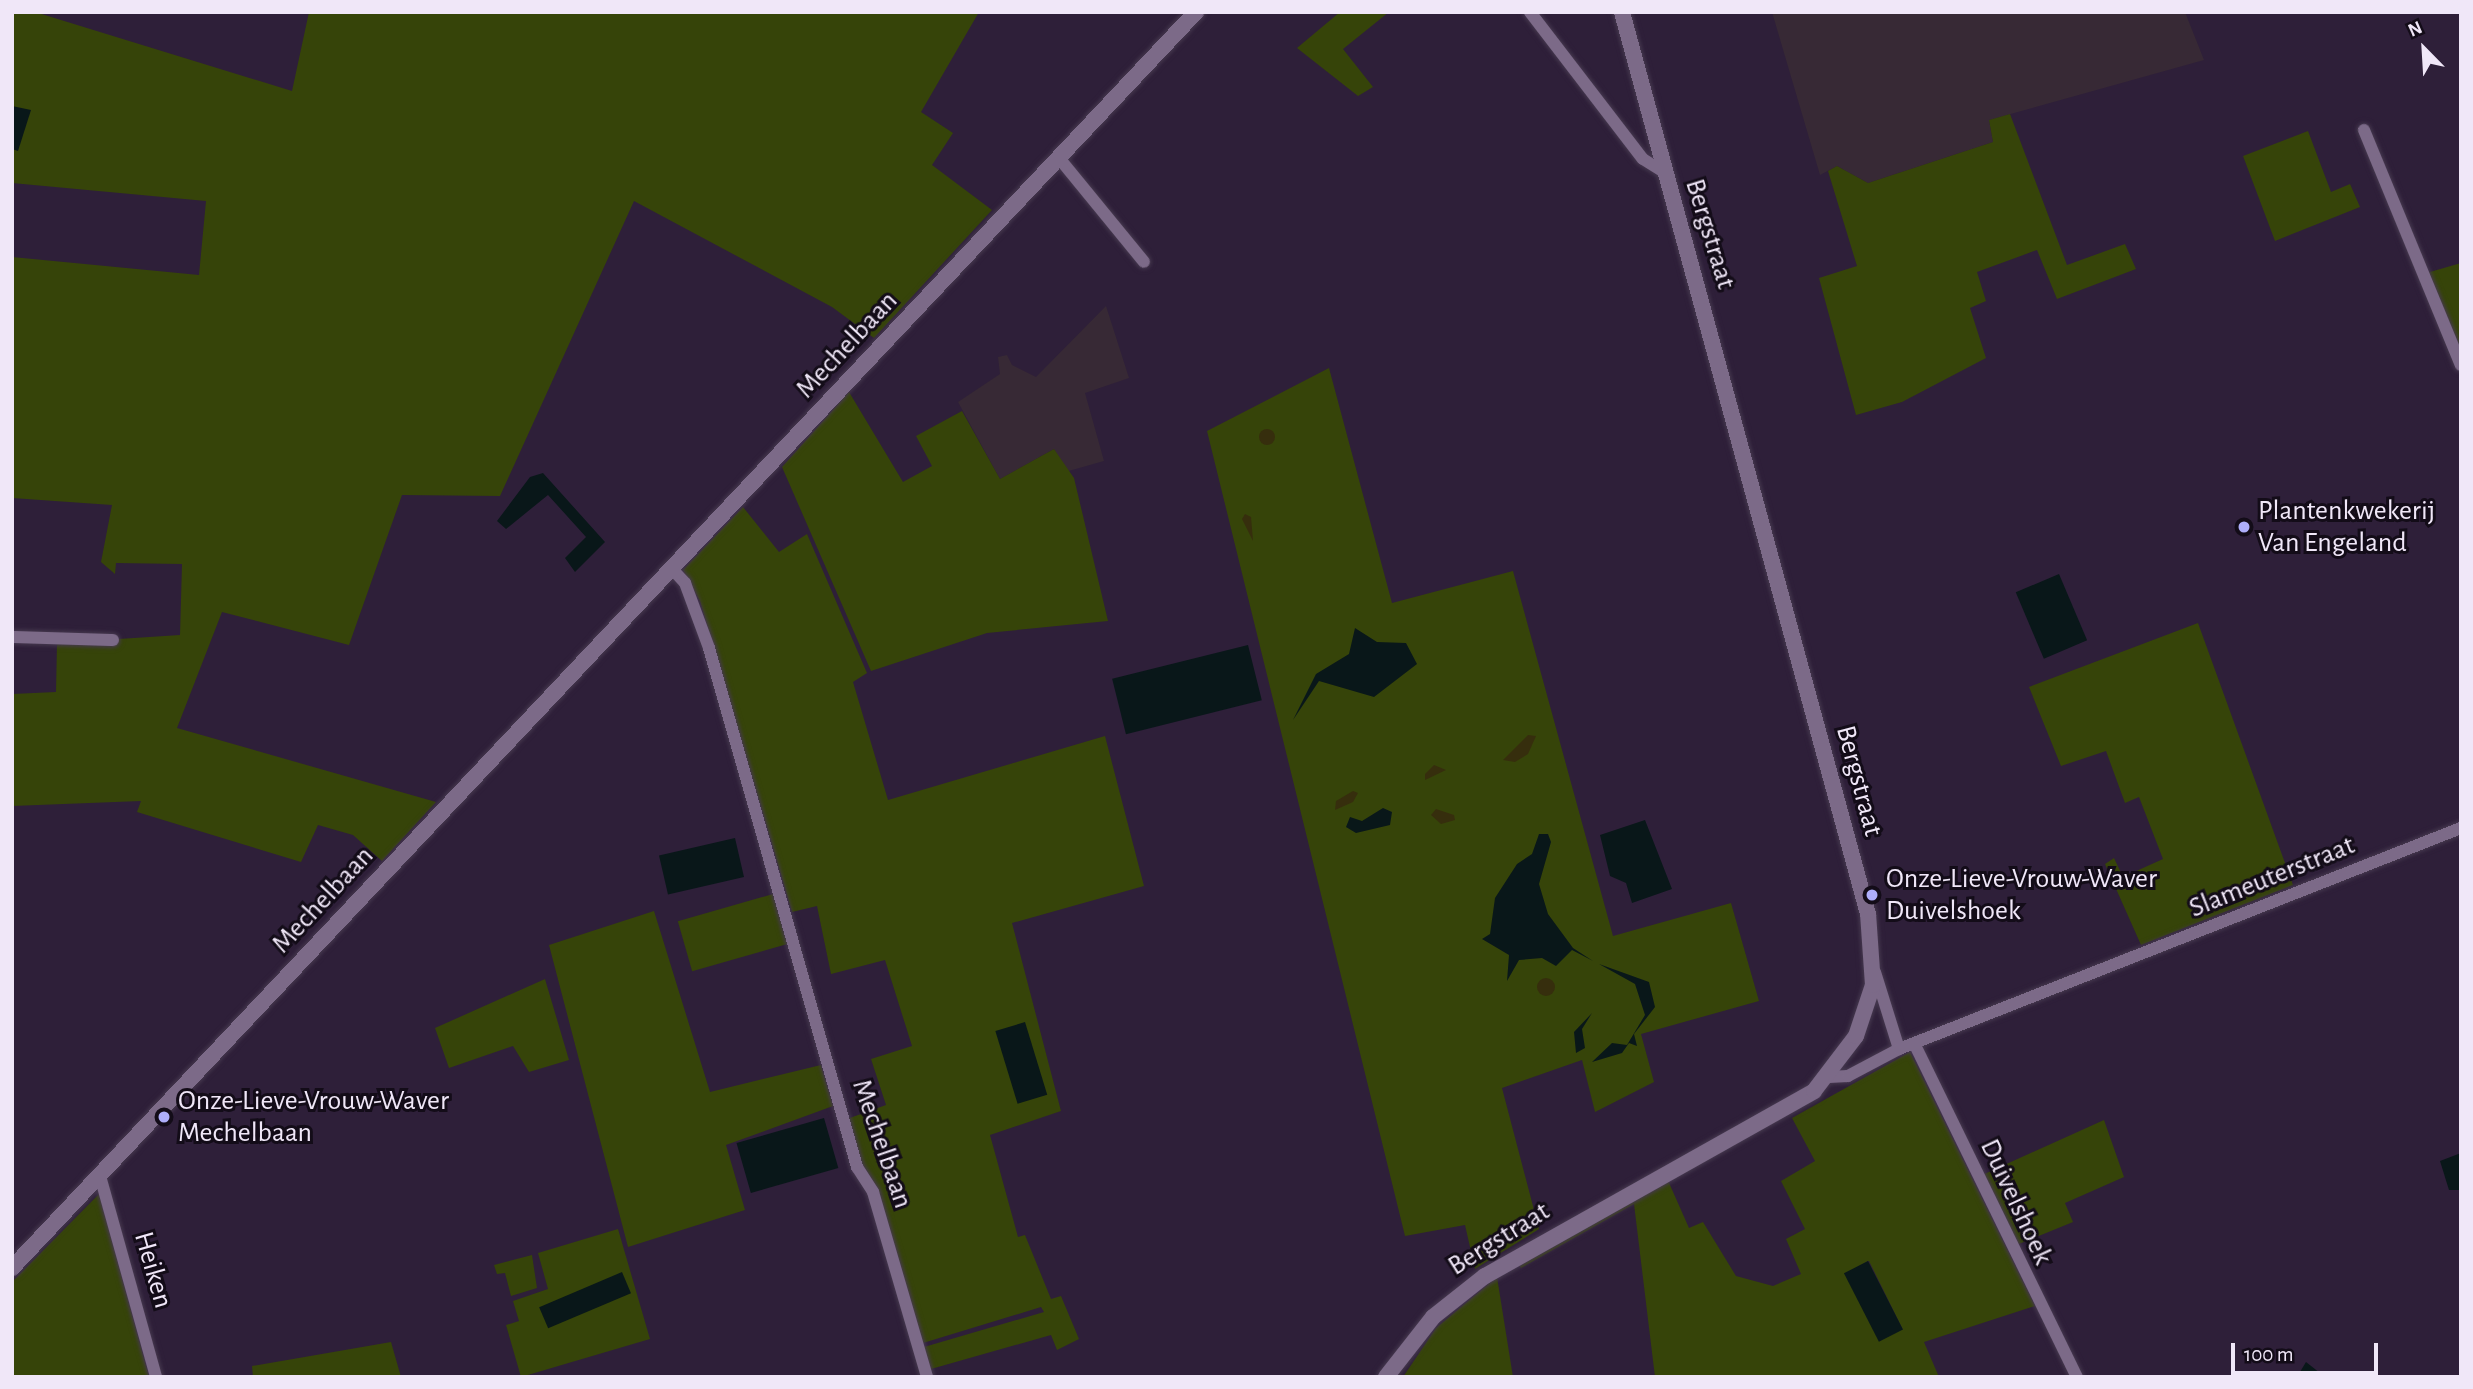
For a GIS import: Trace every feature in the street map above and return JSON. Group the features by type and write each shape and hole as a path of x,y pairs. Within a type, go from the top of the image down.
{"street":[{"name":"Mechelbaan","path":"12,1268 1196,12"},
{"path":"1530,12 1643,159 1665,173"},
{"name":"Bergstraat","path":"1386,1377 1433,1317 1485,1276 1778,1117 1829,1077 1856,1037 1875,972 1868,914 1622,12"},
{"path":"2364,130 2461,365"},
{"path":"1059,158 1144,262"},
{"name":"Mechelbaan","path":"673,569 685,583 709,648 857,1167 873,1192 927,1377"},
{"path":"12,637 113,640"},
{"name":"Slameuterstraat","path":"1829,1077 1848,1076 1899,1049 1915,1045 2461,828"},
{"path":"1875,972 1899,1049"},
{"name":"Duivelshoek","path":"1915,1045 2077,1377"},
{"name":"Heiken","path":"100,1176 156,1377"}],"shaded area":[{"path":"1772,12 2185,12 2204,60 1989,120 1993,142 1868,183 1837,166 1820,175"},
{"path":"12,106 31,110 18,151 12,149"},
{"path":"1106,306 1129,378 1085,393 1104,461 1065,472 1054,449 1000,479 958,402 1000,374 998,357 1007,355 1012,365 1036,377"},
{"path":"543,473 605,542 575,572 565,558 586,537 548,495 506,529 497,521 530,477"},
{"path":"2059,574 2087,640 2044,659 2016,592"},
{"path":"1355,628 1377,642 1406,643 1417,664 1374,697 1319,681 1293,720 1316,674 1349,654"},
{"path":"1248,645 1262,700 1126,734 1112,679"},
{"path":"1383,808 1392,812 1390,825 1356,833 1346,827 1350,817 1362,821"},
{"path":"1645,820 1672,889 1632,903 1626,883 1610,876 1600,835"},
{"path":"1539,834 1548,834 1551,842 1539,884 1548,914 1573,948 1593,961 1572,950 1556,966 1542,958 1519,960 1507,981 1509,955 1482,939 1490,934 1495,898 1517,864 1532,854"},
{"path":"735,838 744,877 668,895 659,856"},
{"path":"1599,964 1649,982 1655,1007 1634,1034 1637,1046 1629,1043 1622,1053 1592,1062 1612,1043 1627,1045 1645,1015 1635,984"},
{"path":"1592,1013 1582,1029 1585,1048 1576,1053 1574,1032"},
{"path":"1025,1022 1047,1095 1018,1104 995,1031"},
{"path":"824,1118 838,1168 751,1193 737,1143"},
{"path":"2461,1153 2461,1190 2449,1190 2440,1161"},
{"path":"1868,1261 1903,1330 1879,1342 1844,1273"},
{"path":"622,1272 631,1293 548,1328 539,1307"},
{"path":"2306,1362 2325,1377 2297,1377"}],"green space":[{"path":"12,12 35,12 292,91 309,12 979,12 921,112 953,133 932,165 992,210 874,338 832,307 634,201 500,496 402,495 349,645 222,612 177,728 436,802 382,861 353,835 318,825 301,862 137,812 141,801 12,806 12,694 56,692 57,643 180,635 182,564 116,563 115,574 101,562 112,505 12,498 12,257 199,275 206,201 12,183"},
{"path":"1340,12 1389,12 1343,49 1373,87 1358,96 1297,48"},
{"path":"2010,114 2067,265 2125,244 2136,269 2057,299 2037,250 1977,272 1986,301 1970,308 1986,358 1902,402 1856,415 1819,278 1857,266 1828,171 1837,166 1868,183 1993,142 1989,120"},
{"path":"2308,131 2331,192 2350,184 2360,207 2275,241 2243,156"},
{"path":"2461,263 2461,363 2423,274"},
{"path":"1329,368 1392,603 1513,571 1613,936 1731,903 1759,1001 1641,1034 1654,1082 1595,1112 1582,1060 1502,1088 1539,1229 1475,1269 1465,1225 1405,1236 1207,431"},
{"path":"849,392 903,482 932,466 916,436 962,411 1000,479 1054,449 1074,478 1108,621 987,633 871,671 782,467"},
{"path":"743,507 779,552 807,534 867,673 853,682 888,800 1105,736 1144,886 1012,923 1061,1111 990,1135 1018,1237 1025,1235 1051,1299 1061,1296 1079,1339 1057,1350 1051,1335 931,1369 924,1347 1044,1312 1041,1307 923,1343 847,1119 886,1105 871,1059 912,1046 885,960 831,974 817,906 792,912 700,601 683,570"},
{"path":"2198,623 2293,885 2141,945 2105,864 2114,858 2123,877 2163,859 2139,797 2125,803 2106,751 2061,766 2029,687"},
{"path":"773,894 787,944 692,971 678,921"},
{"path":"654,911 710,1092 821,1065 833,1106 726,1145 745,1210 628,1247 549,945"},
{"path":"545,979 569,1060 529,1072 513,1046 449,1068 435,1028"},
{"path":"1910,1052 2035,1306 1924,1342 1939,1377 1655,1377 1634,1204 1521,1268 1516,1258 1666,1176 1689,1228 1703,1222 1736,1276 1773,1286 1801,1274 1786,1239 1805,1229 1781,1181 1815,1161 1792,1118","holes":["1869,1261 1903,1330 1845,1274"]},
{"path":"2104,1120 2124,1177 2065,1203 2073,1222 2014,1246 1980,1176"},
{"path":"99,1194 149,1377 12,1377 12,1282"},
{"path":"618,1229 650,1339 521,1377 506,1325 519,1321 513,1301 548,1289 538,1253"},
{"path":"532,1255 537,1288 511,1296 505,1273 497,1274 494,1265"},
{"path":"1497,1277 1513,1377 1403,1377 1436,1328"},
{"path":"391,1342 401,1377 253,1377 252,1366"}],"sand":[{"path":"1264,429 1270,429 1275,437 1273,443 1264,445 1259,440 1259,434"},
{"path":"1245,514 1251,517 1253,541 1242,519"},
{"path":"1528,735 1536,736 1528,754 1515,762 1503,760"},
{"path":"1434,765 1446,770 1425,780 1425,774"},
{"path":"1353,791 1358,793 1353,802 1335,810 1336,801"},
{"path":"1436,809 1454,815 1455,820 1441,824 1431,815"},
{"path":"1546,978 1552,981 1555,987 1552,993 1546,996 1540,993 1537,987 1540,981"}],"place":[{"name":"Plantenkwekerij Van Engeland","path":"2244,527"},
{"name":"Onze-Lieve-Vrouw-Waver Duivelshoek","path":"1872,895"},
{"name":"Onze-Lieve-Vrouw-Waver Mechelbaan","path":"164,1117"}]}
